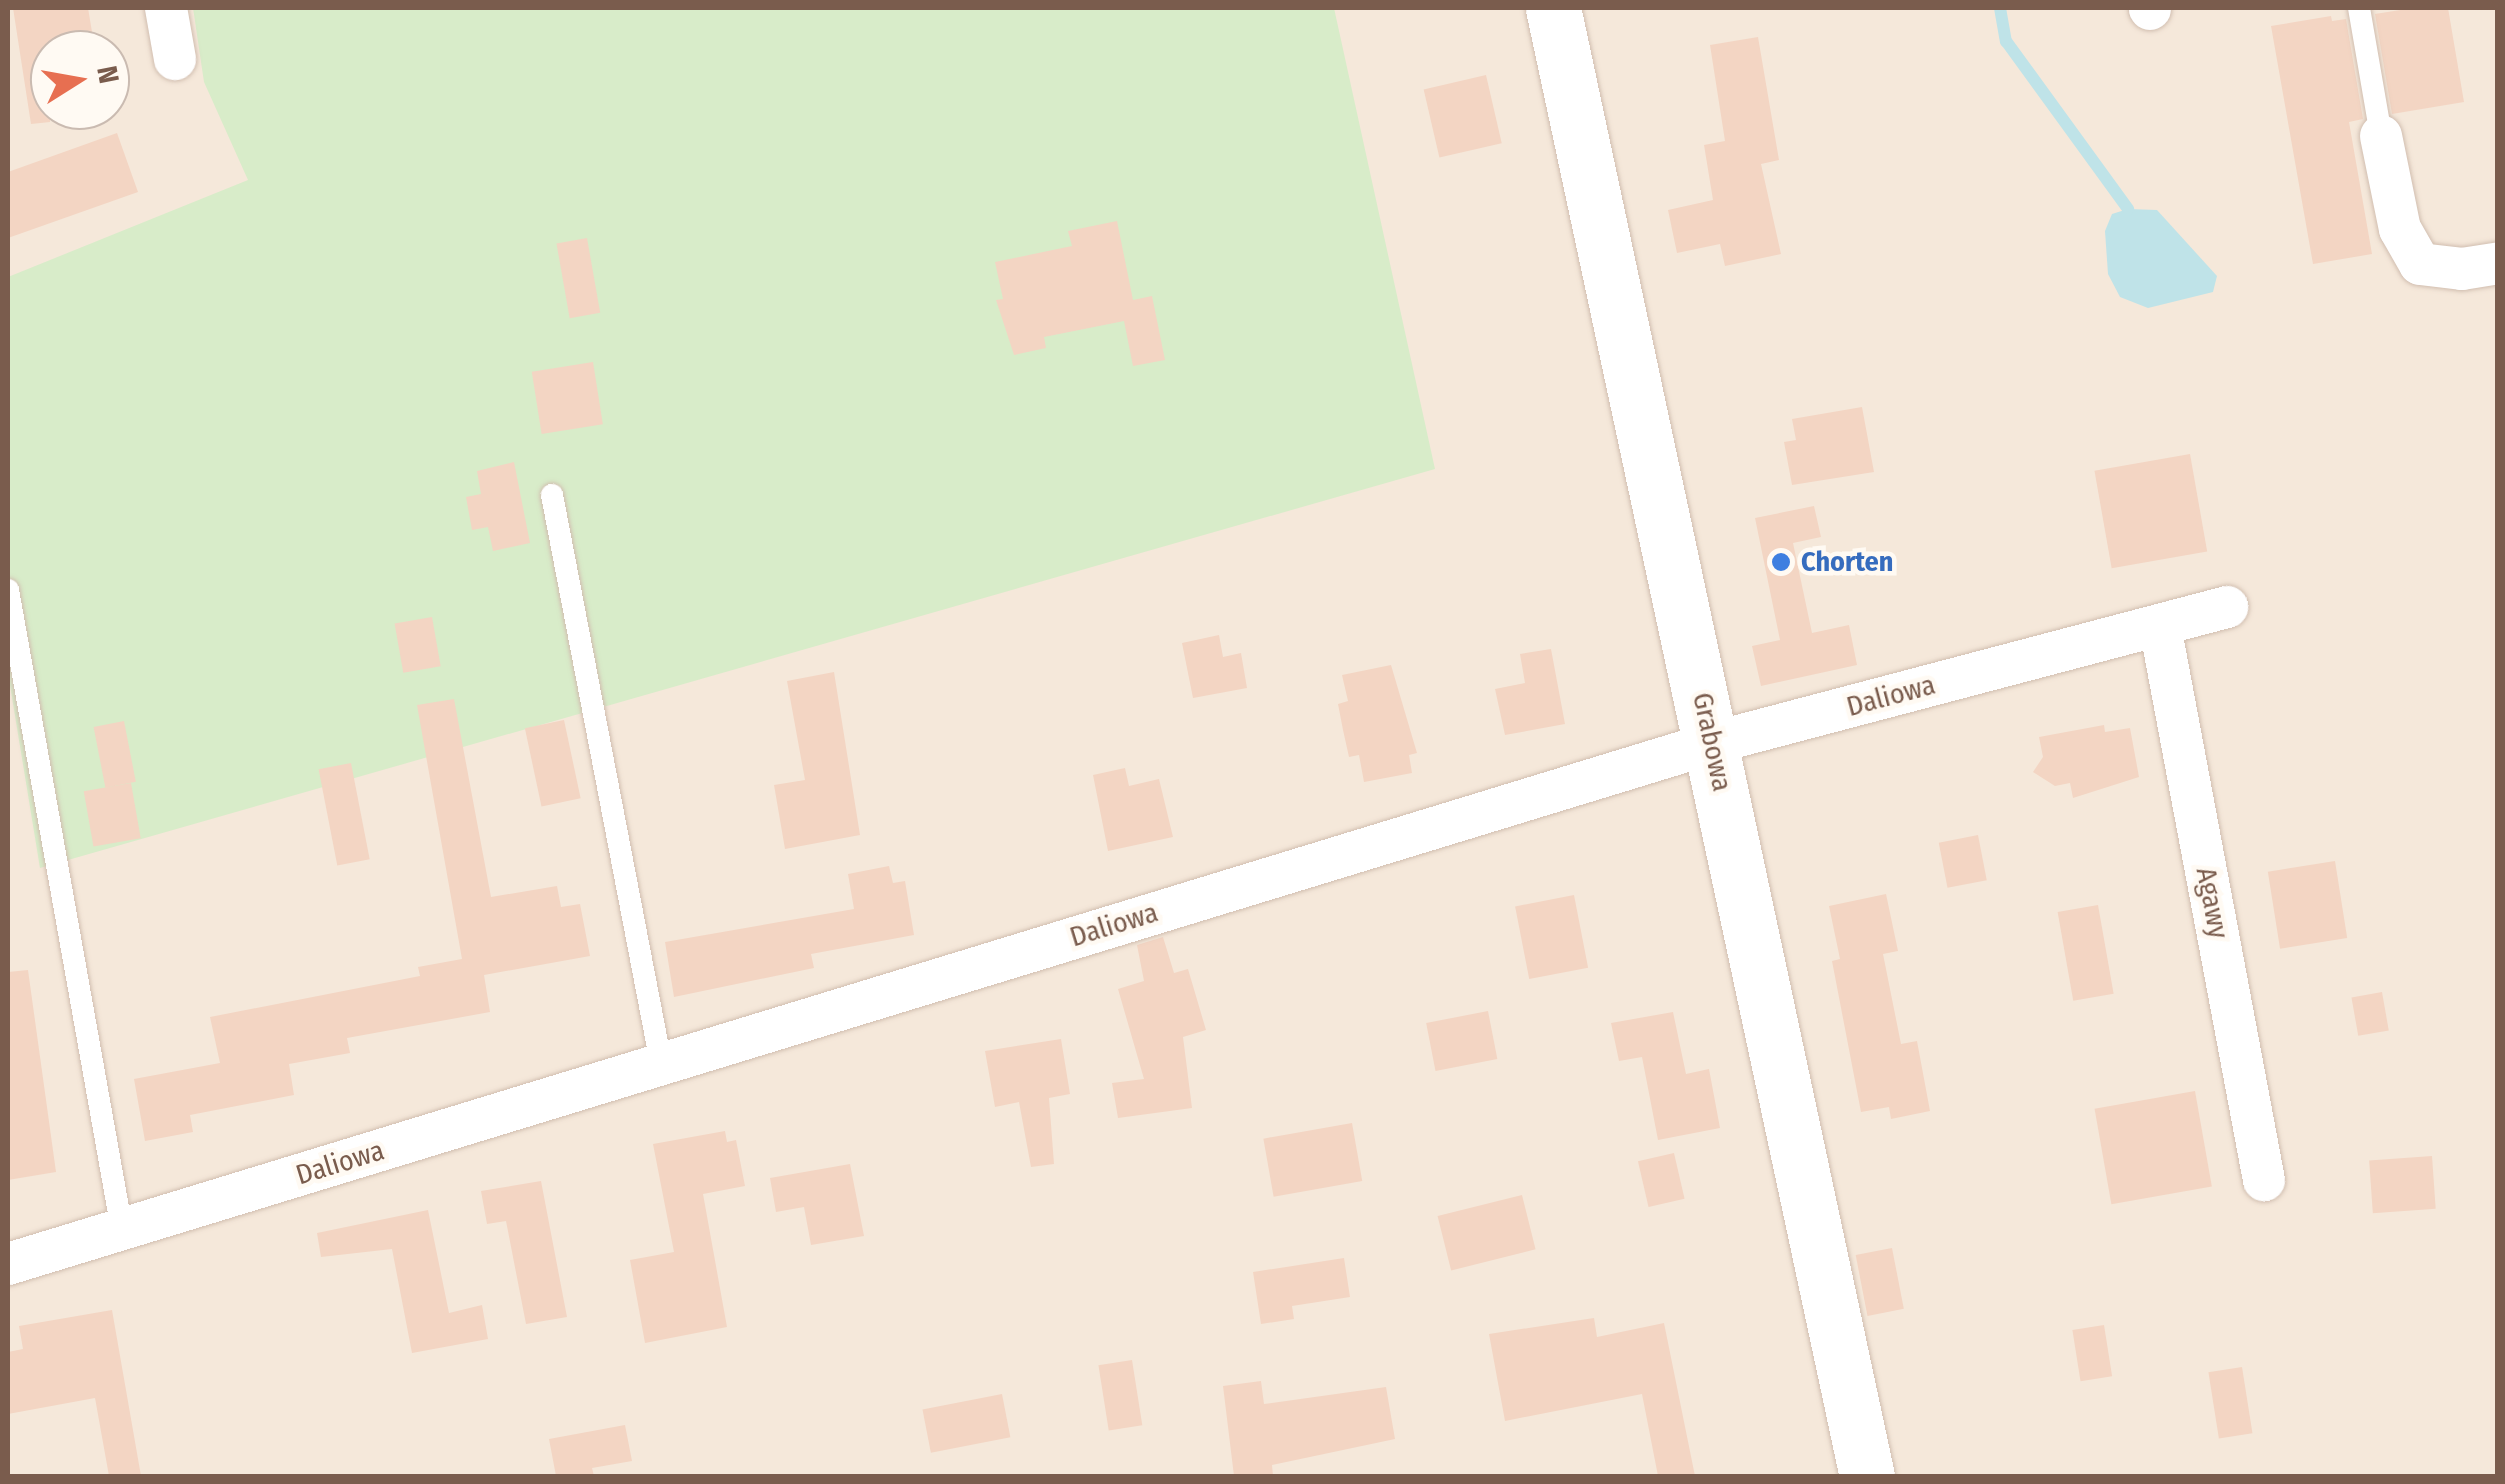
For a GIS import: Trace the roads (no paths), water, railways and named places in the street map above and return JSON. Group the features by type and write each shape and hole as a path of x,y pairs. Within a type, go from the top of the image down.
{"street":[{"path":"166,8 175,60"},
{"name":"Grabowa","path":"1553,8 1868,1476"},
{"path":"2381,136 2400,229 2420,264 2462,269 2498,264"},
{"name":"Daliowa","path":"8,1264 1712,743 2226,606"},
{"name":"Agawy","path":"2160,626 2264,1180"}],"lane":[{"path":"2359,8 2381,136"},
{"path":"552,494 661,1063"},
{"path":"8,590 122,1230"}],"water":[{"path":"2128,209 2157,210 2217,276 2213,292 2148,308 2120,297 2108,274 2105,231 2112,214"}],"waterway":[{"path":"2000,8 2006,41 2128,209"}],"place":[{"name":"Chorten","path":"1781,562"}]}
